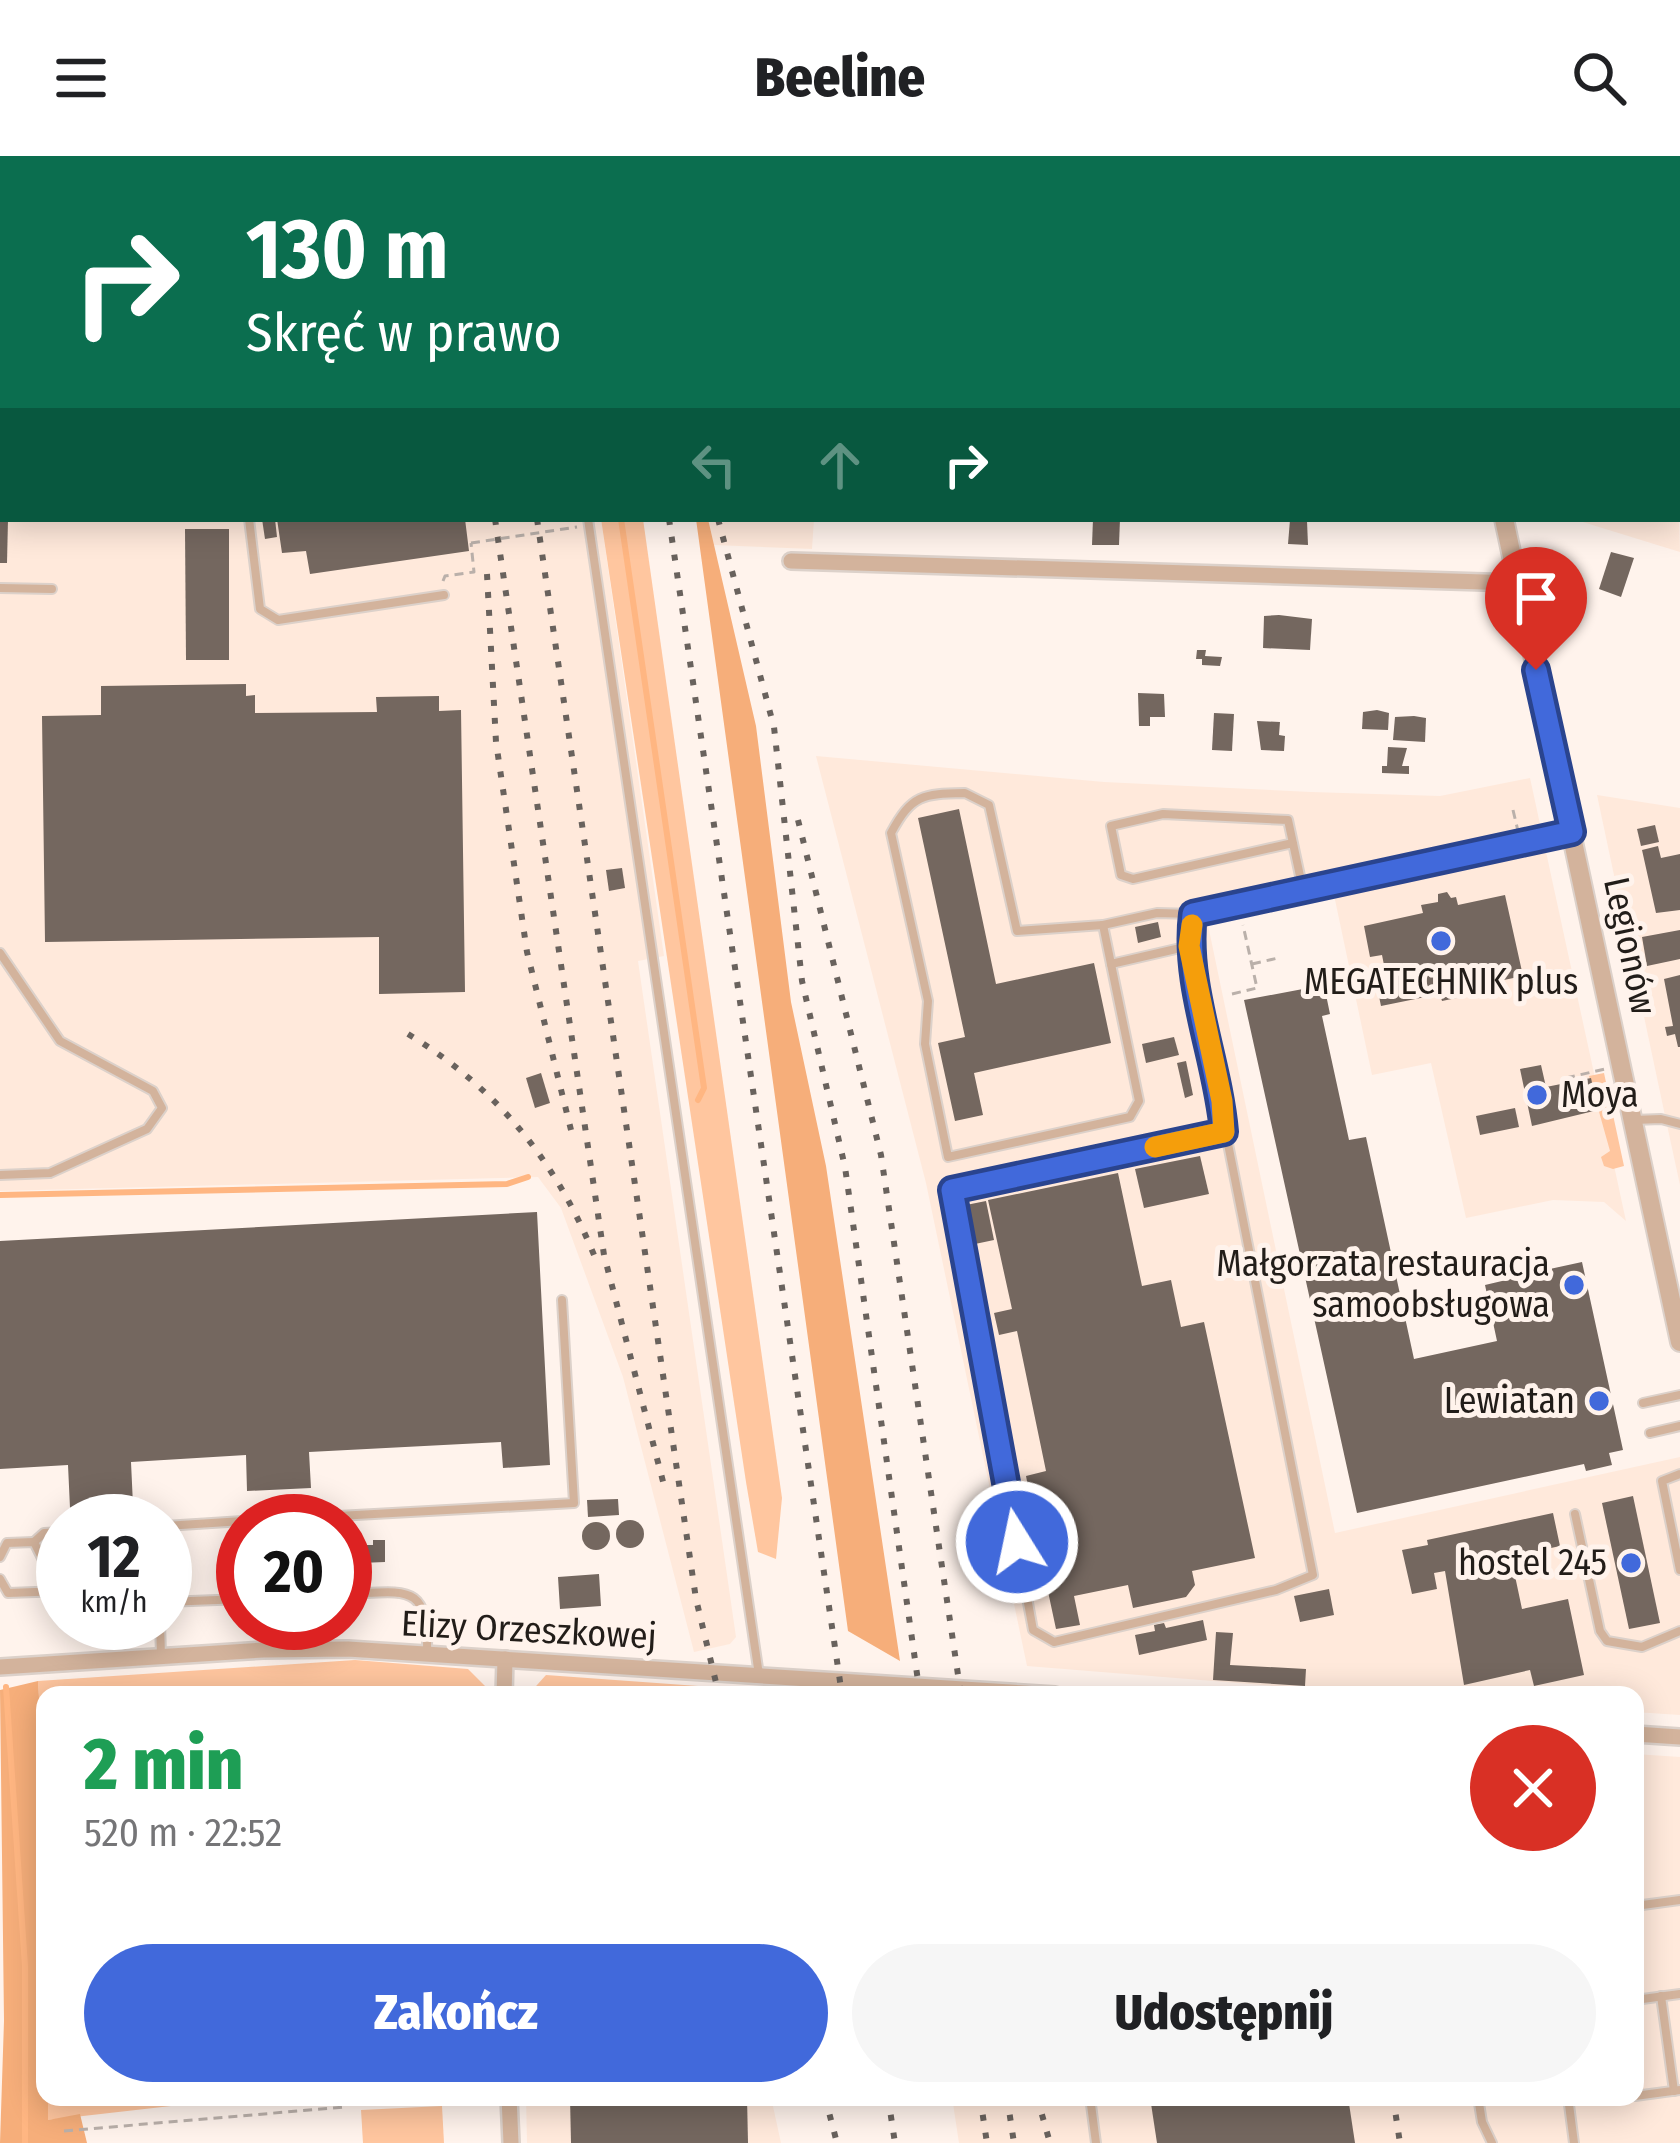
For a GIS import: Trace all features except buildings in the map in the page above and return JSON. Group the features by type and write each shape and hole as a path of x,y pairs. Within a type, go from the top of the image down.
{"street":[{"name":"Legionów","path":"1505,522 1680,1342"},
{"path":"791,561 1517,583"},
{"name":"Elizy Orzeszkowej","path":"0,1667 284,1650 922,1686"},
{"path":"504,1686 505,1659"},
{"path":"1644,1735 1680,1738"},
{"path":"509,2106 511,2143"}],"lane":[{"path":"249,522 260,609 278,620 444,595"},
{"path":"588,522 759,1675"},
{"path":"0,588 52,589"},
{"path":"1102,925 1139,1101 1130,1118 948,1157 925,1044 928,1001 891,833 905,806 933,794 965,793 989,805 1017,931 1102,925 1157,913 1193,914 1572,832"},
{"path":"1293,844 1133,879 1121,875 1111,826 1163,814 1288,820 1303,890"},
{"path":"1193,914 1189,946 1313,1575 1276,1590 1054,1642 1033,1630 952,1190 1224,1132"},
{"path":"1111,964 1189,946"},
{"path":"0,953 60,1041 153,1091 162,1108 147,1129 50,1173 0,1174"},
{"path":"1633,1120 1680,1124"},
{"path":"372,1516 574,1504 562,1300"},
{"path":"1643,1403 1680,1395"},
{"path":"1650,1433 1680,1426"},
{"path":"1680,1474 1662,1480 1680,1570"},
{"path":"1575,1514 1600,1631 1607,1641 1642,1647 1680,1631"},
{"path":"0,1557 7,1543 36,1547"},
{"path":"0,1579 8,1593 36,1592"},
{"path":"372,1593 400,1592 419,1599 425,1609 427,1655"},
{"path":"161,1650 161,1657"},
{"path":"1644,1905 1680,1900"},
{"path":"1644,1999 1680,1994"},
{"path":"1644,2095 1677,2091 1661,1996"},
{"path":"1091,2106 1096,2143"},
{"path":"1479,2106 1492,2143"},
{"path":"1569,2106 1574,2143"}],"path":[{"path":"454,575 475,572 471,543 577,527"},
{"path":"1513,810 1517,827"},
{"path":"1232,994 1258,991 1243,925"},
{"path":"1252,964 1278,958"},
{"path":"1566,1078 1608,1069"},
{"path":"64,2131 345,2107"}],"shaded area":[{"path":"0,522 601,522 664,956 638,961 736,1637 730,1644 694,1652 623,1377 561,1208 538,1177 0,1191"},
{"path":"601,522 643,522 782,1498 776,1559 758,1552"},
{"path":"696,522 709,522 756,726 791,1002 826,1166 900,1661 848,1631"},
{"path":"709,522 814,522 812,549 714,545"},
{"path":"1583,522 1679,522 1680,552"},
{"path":"816,756 1104,782 1440,796 1530,778 1626,1221 1604,1202 1553,1200 1466,1218 1431,1063 1372,1075 1334,895 1208,925 1335,1533 1680,1457 1680,1715 1644,1713 1644,1686 1274,1686 1027,1666 926,1183"},
{"path":"1597,795 1680,808 1680,1185 1667,1125"},
{"path":"1604,1073 1624,1166 1613,1169 1604,1166 1601,1157 1610,1151 1589,1076"},
{"path":"355,1660 468,1669 485,1686 38,1686 38,1681"},
{"path":"546,1675 698,1686 536,1686"},
{"path":"38,1681 36,2106 48,2106 48,2120 80,2114 87,2143 0,2143 4,2021 0,1690"},
{"path":"1644,1755 1680,1757 1680,2143 959,2143 953,2106 1644,2106"},
{"path":"48,2106 171,2106 48,2120"},
{"path":"442,2106 444,2143 363,2143 361,2110"},
{"path":"526,2106 773,2106 781,2143 527,2143"}],"waterway":[{"path":"621,522 704,1088 698,1100"},
{"path":"0,1195 507,1184 528,1177"},
{"path":"6,1687 25,1966 25,2143"}],"railway":[{"path":"495,522 604,1255 666,1493"},
{"path":"537,522 696,1599 717,1686"},
{"path":"669,522 841,1686"},
{"path":"719,522 774,727 802,981 845,1167 919,1686"},
{"path":"487,574 496,742 527,952 571,1130"},
{"path":"798,820 881,1155 960,1686"},
{"path":"408,1034 469,1078 519,1129 561,1188 594,1255"},
{"path":"827,2106 837,2143"},
{"path":"889,2106 895,2143"},
{"path":"981,2106 987,2143"},
{"path":"1008,2106 1014,2143"},
{"path":"1040,2106 1050,2143"},
{"path":"1394,2106 1400,2143"}],"slow traffic":[{"path":"1155,1147 1224,1132 1222,1101 1189,946 1192,925"}],"place":[{"name":"MEGATECHNIK plus","path":"1441,941"},
{"name":"Moya","path":"1537,1095"},
{"name":"Małgorzata restauracja samoobsługowa","path":"1574,1285"},
{"name":"Lewiatan","path":"1599,1401"},
{"name":"hostel 245","path":"1631,1563"}],"route":[{"path":"1017,1542 952,1190 1224,1132 1222,1101 1189,946 1193,914 1572,832 1536,670"}]}
